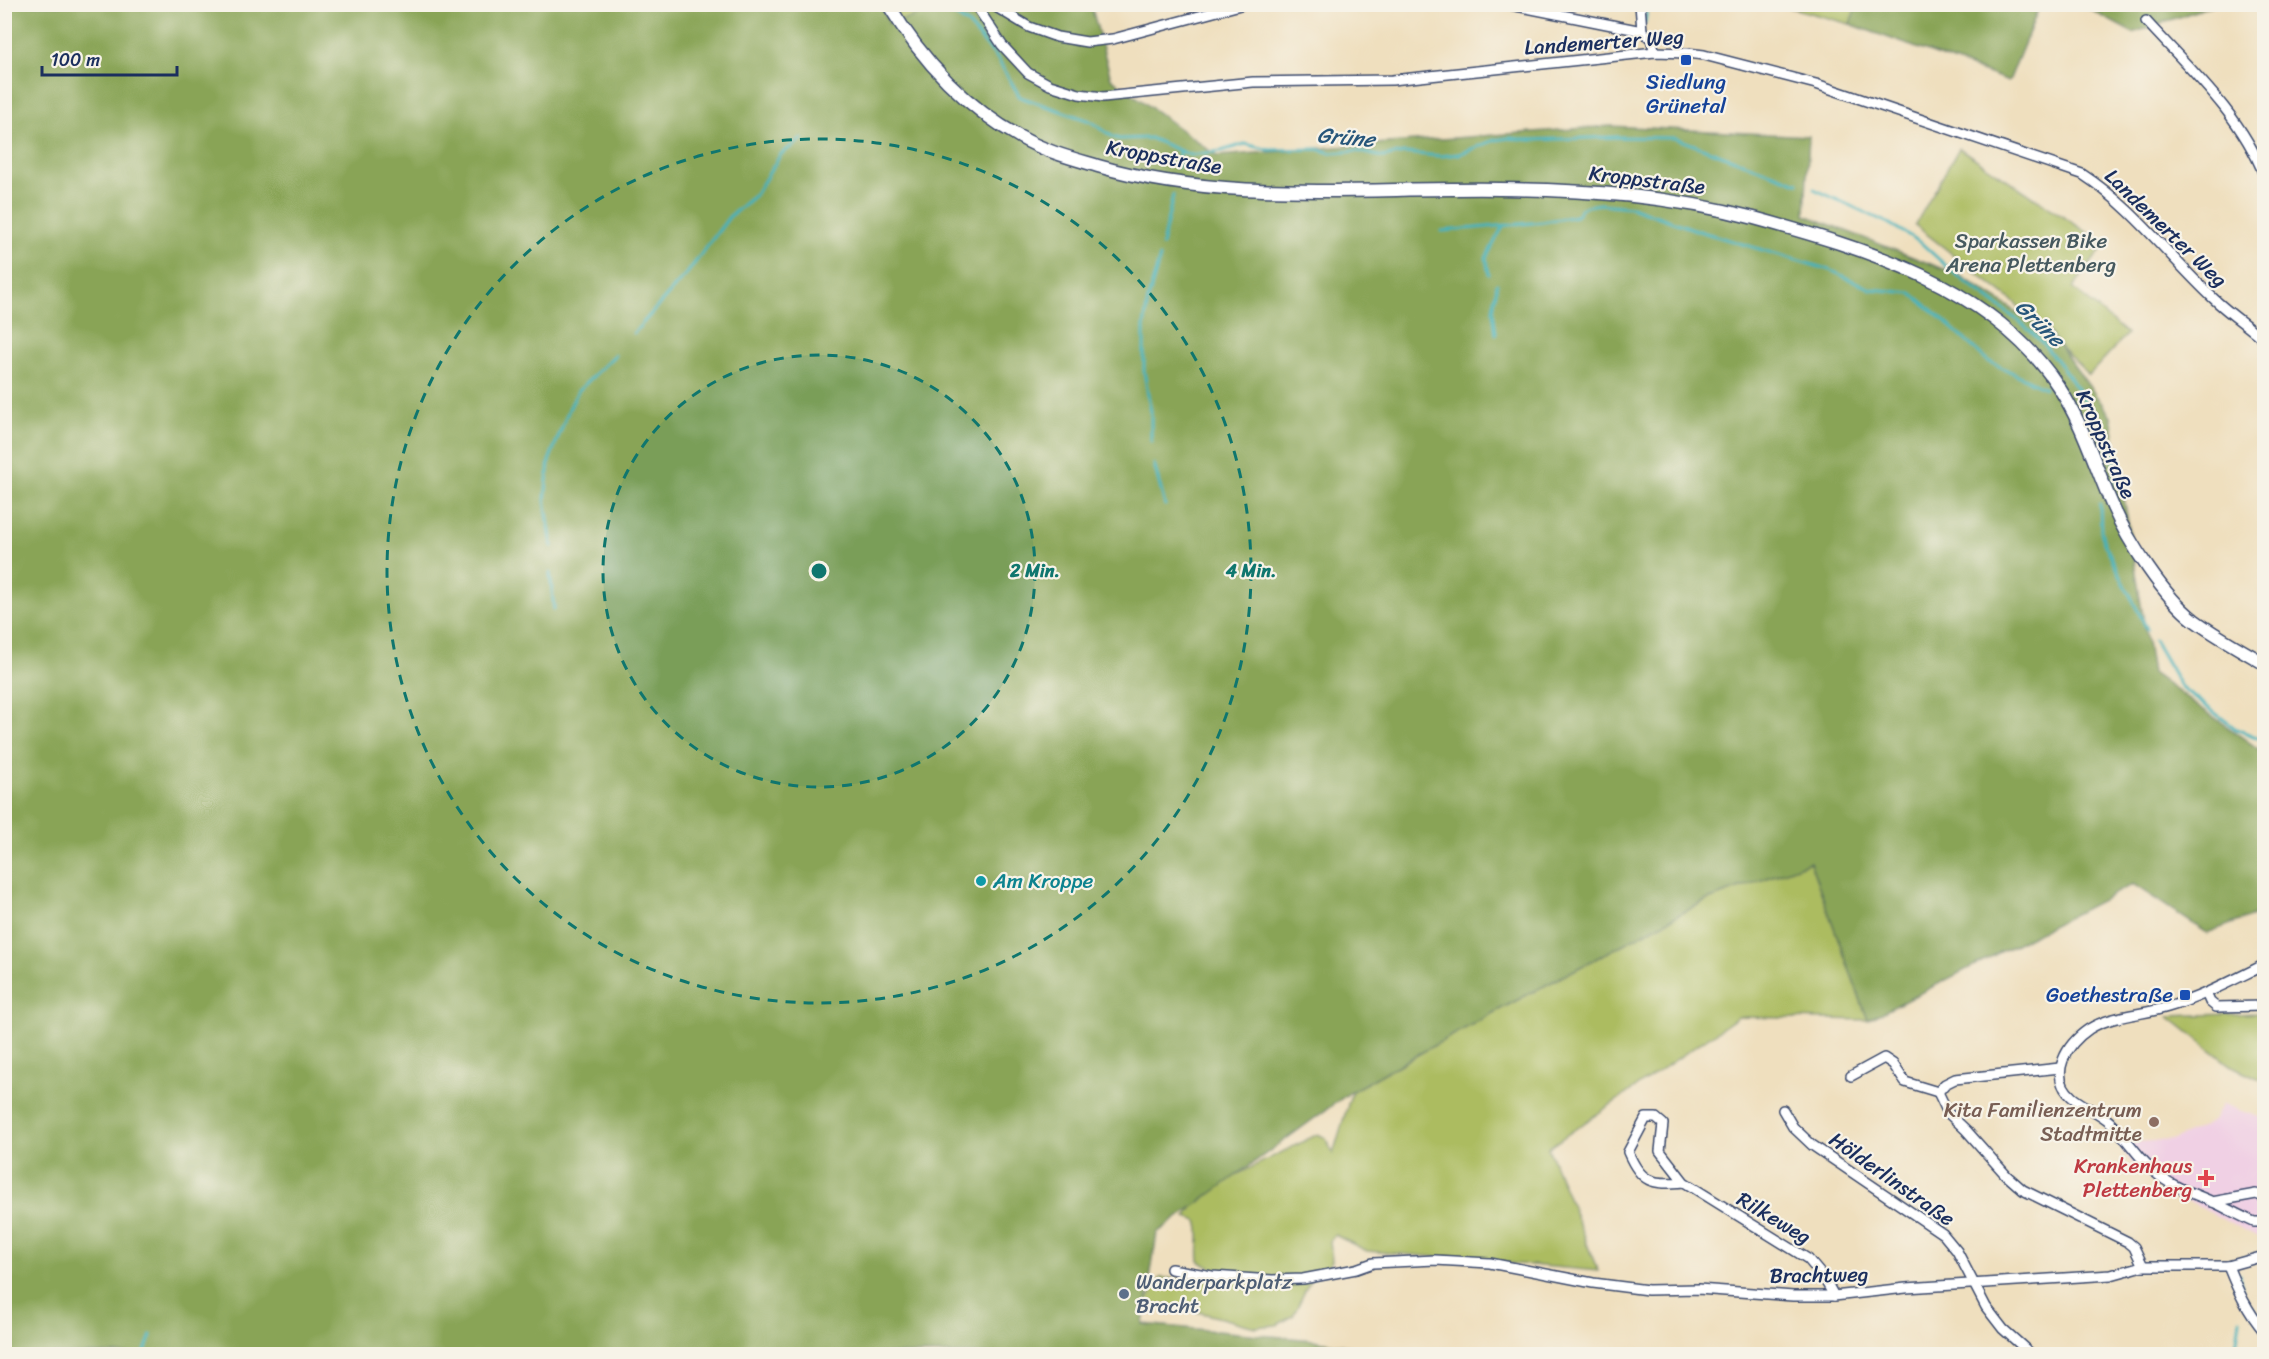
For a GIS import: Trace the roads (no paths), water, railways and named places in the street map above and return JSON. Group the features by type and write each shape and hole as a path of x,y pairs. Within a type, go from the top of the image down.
{"street":[{"name":"Kroppstraße","path":"888,4 907,36 924,58 946,82 978,108 1020,137 1047,150 1120,173 1191,185 1246,190 1343,192 1497,189 1616,193 1714,208 1812,234 1914,272 1978,307 2009,331 2036,357 2058,386 2074,413 2087,439 2113,508 2144,562 2191,618 2265,663"},
{"name":"Landemerter Weg","path":"975,4 1002,45 1028,73 1066,90 1102,97 1253,82 1392,80 1655,52 1704,55 1816,84 2082,174 2098,184 2154,237 2214,299 2265,340"},
{"path":"991,4 1029,27 1057,37 1087,42 1113,39 1245,4"},
{"path":"1506,4 1642,31 1651,39 1655,52"},
{"path":"1640,4 1642,31"},
{"path":"2146,21 2211,91 2240,129 2265,175"},
{"path":"2265,965 2206,993 2169,1007 2108,1021 2091,1028 2076,1039 2068,1049 2060,1068 2060,1077 2066,1090 2121,1132 2145,1164 2157,1174 2171,1184 2254,1222 2265,1222"},
{"path":"2206,993 2210,1002 2216,1007 2265,1006"},
{"path":"1851,1076 1884,1058 1893,1064 1905,1082 1938,1092 1948,1113 2023,1190 2128,1242 2134,1247 2143,1266"},
{"path":"1938,1092 1955,1078 2060,1068"},
{"name":"Hölderlinstraße","path":"1783,1110 1793,1128 1812,1145 1943,1234 1957,1251 1986,1307 2003,1329 2031,1354"},
{"name":"Rilkeweg","path":"1684,1182 1653,1183 1635,1167 1628,1152 1646,1118 1656,1118 1663,1124 1660,1151 1684,1182 1808,1259 1824,1278 1834,1296"},
{"path":"2212,1202 2256,1194 2265,1197"},
{"name":"Brachtweg","path":"1171,1269 1212,1276 1293,1280 1328,1276 1373,1263 1435,1260 1490,1263 1593,1283 1648,1290 1698,1289 1792,1296 1834,1296 1972,1283 2111,1275 2143,1266 2228,1266 2265,1256"},
{"path":"2228,1266 2239,1295 2251,1316 2265,1331"}],"waterway":[{"name":"Grüne","path":"939,4 969,25 997,58 1020,97 1090,121 1113,137 1119,139 1150,138 1190,155 1221,151 1245,144 1270,150 1318,149 1331,153 1357,151 1383,157 1404,153 1441,156 1459,154 1495,140 1509,138 1531,140 1617,137 1675,138 1798,183"},
{"path":"1645,22 1648,4"},
{"path":"634,333 688,272 729,217 755,195 781,154 802,139"},
{"path":"1178,167 1179,151"},
{"name":"Grüne","path":"1814,189 1888,223 1920,242 1955,274 2024,325 2045,346 2069,376 2100,426"},
{"path":"1162,245 1173,195"},
{"path":"1442,231 1543,222 1576,216 1581,209 1600,204 1631,207 1702,232 1830,270 1871,289 1911,293 1988,361 2045,388"},
{"path":"1489,274 1486,258 1503,226"},
{"path":"1151,441 1151,412 1144,371 1144,327 1148,299 1160,257"},
{"path":"1496,334 1493,311 1497,284"},
{"path":"552,546 545,500 549,461 578,391 615,355"},
{"name":"Grüne","path":"2108,442 2115,462 2115,482"},
{"path":"1154,464 1165,505"},
{"name":"Grüne","path":"2100,504 2104,543 2147,629"},
{"path":"550,573 554,609"},
{"name":"Grüne","path":"2154,640 2181,687 2236,729 2264,740"},
{"path":"2240,1275 2241,1288"},
{"path":"2235,1354 2240,1319"},
{"path":"145,1351 151,1335"}],"place":[{"name":"Siedlung Grünetal","path":"1686,60"},
{"name":"Am Kroppe","path":"981,881"},
{"name":"Goethestraße","path":"2185,995"},
{"name":"Kita Familienzentrum Stadtmitte","path":"2154,1122"},
{"name":"Krankenhaus Plettenberg","path":"2206,1178"},
{"name":"Wanderparkplatz Bracht","path":"1124,1294"}],"park label":[{"name":"Sparkassen Bike Arena Plettenberg","path":"2031,253"}]}
